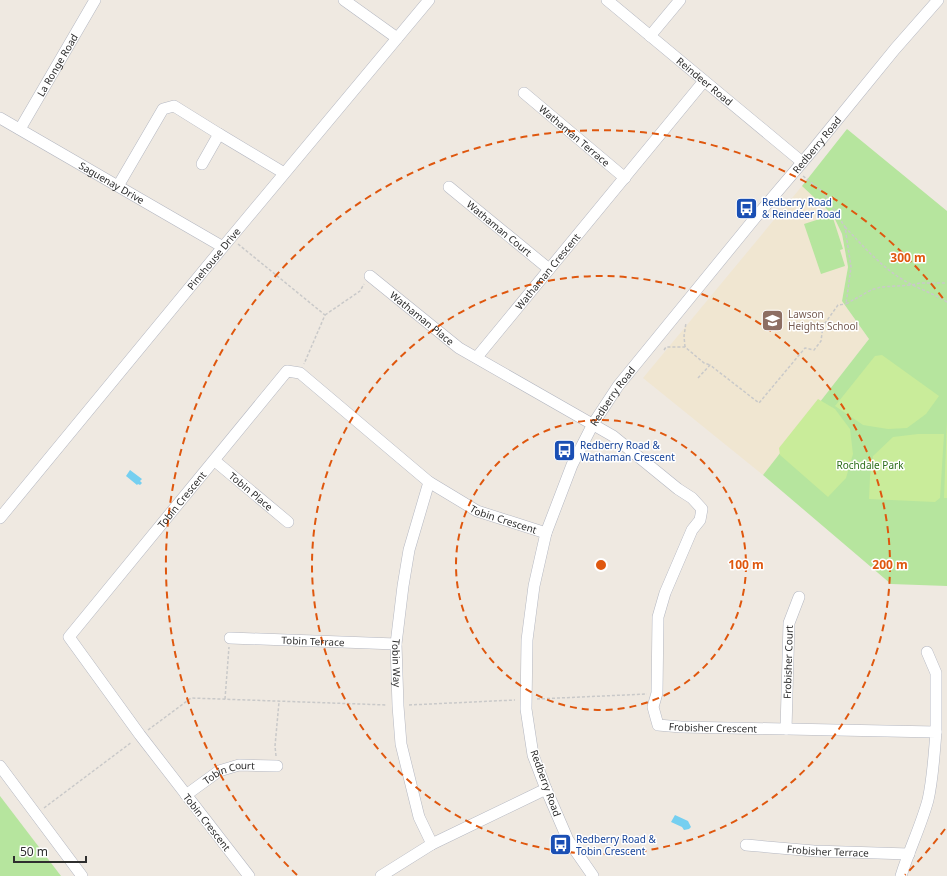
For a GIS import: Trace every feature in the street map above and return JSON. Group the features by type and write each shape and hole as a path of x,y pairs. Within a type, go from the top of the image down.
{"street":[{"name":"La Ronge Road","path":"20,129 95,0"},
{"path":"344,0 397,38"},
{"name":"Pinehouse Drive","path":"0,518 230,238 429,0"},
{"name":"Reindeer Road","path":"607,0 704,81 799,166"},
{"path":"650,36 680,0"},
{"path":"938,0 947,7"},
{"name":"Redberry Road","path":"594,876 568,840 546,789 533,755 526,700 527,640 534,586 546,533 572,465 593,424 618,386 895,49 938,0"},
{"name":"Wathaman Crescent","path":"477,357 704,81"},
{"name":"Wathaman Terrace","path":"524,94 625,178"},
{"path":"118,186 163,109 174,106 284,173"},
{"name":"Saguenay Drive","path":"0,118 223,247"},
{"path":"202,164 220,134"},
{"name":"Wathaman Court","path":"449,187 549,269"},
{"name":"Wathaman Place","path":"370,276 459,348 477,357"},
{"path":"477,357 593,424"},
{"name":"Tobin Crescent","path":"249,876 140,735 69,638 287,371 300,374 429,482 477,511 546,533"},
{"name":"Frobisher Crescent","path":"593,424 613,436 678,489 692,498 702,509 700,520 692,530 665,593 658,617 657,694 653,707 658,725 681,727 936,732"},
{"name":"Tobin Place","path":"215,461 288,522"},
{"name":"Tobin Way","path":"429,482 409,550 396,644 401,744 419,817 432,844"},
{"name":"Frobisher Court","path":"786,729 789,623 799,597"},
{"name":"Tobin Terrace","path":"230,638 396,644"},
{"path":"901,876 928,799 932,775 936,732 936,673 927,652"},
{"name":"Tobin Court","path":"186,795 219,772 239,765 278,766"},
{"path":"0,766 82,876"},
{"path":"381,876 432,844 546,789"},
{"name":"Frobisher Terrace","path":"746,845 814,851 909,854"}],"path":[{"path":"799,166 823,192 845,227 884,266 912,285 947,302"},
{"path":"845,227 851,267 846,304"},
{"path":"230,238 325,315"},
{"path":"664,350 666,346 685,347 704,363 710,365 759,403 805,348 814,350 821,341 823,326 838,305 846,304 871,290 881,287 920,283 947,283"},
{"path":"305,361 325,315 360,291"},
{"path":"685,347 684,336 686,323"},
{"path":"698,378 710,365"},
{"path":"225,699 228,657"},
{"path":"45,808 191,698 398,706 648,694"},
{"path":"275,746 279,702"}],"shaded area":[{"name":"Lawson Heights School","path":"802,186 833,215 842,234 848,267 842,301 869,339 763,475 643,378"}],"green space":[{"name":"Rochdale Park","path":"847,129 947,211 947,586 891,584 763,475 869,339 842,301 848,267 842,234 833,215 802,186"},
{"path":"832,215 843,249 840,250 845,266 821,274 804,224"},
{"path":"882,355 939,396 926,414 907,428 888,429 863,425 835,406 875,356"},
{"path":"818,399 835,409 850,429 853,454 846,478 828,497 780,455 779,448"},
{"path":"947,420 947,498 944,498"},
{"path":"918,434 944,434 940,498 935,502 869,499 873,456 893,437"},
{"path":"0,796 61,876 0,876"}],"water":[{"path":"130,470 142,479 140,481 142,483 140,485 137,485 126,476"},
{"path":"675,815 688,821 691,827 684,830 682,827 671,822"}],"place":[{"name":"Redberry Road & Reindeer Road","path":"746,208"},
{"name":"Lawson Heights School","path":"773,320"},
{"name":"Redberry Road & Wathaman Crescent","path":"564,451"},
{"name":"Redberry Road & Tobin Crescent","path":"560,845"}]}
